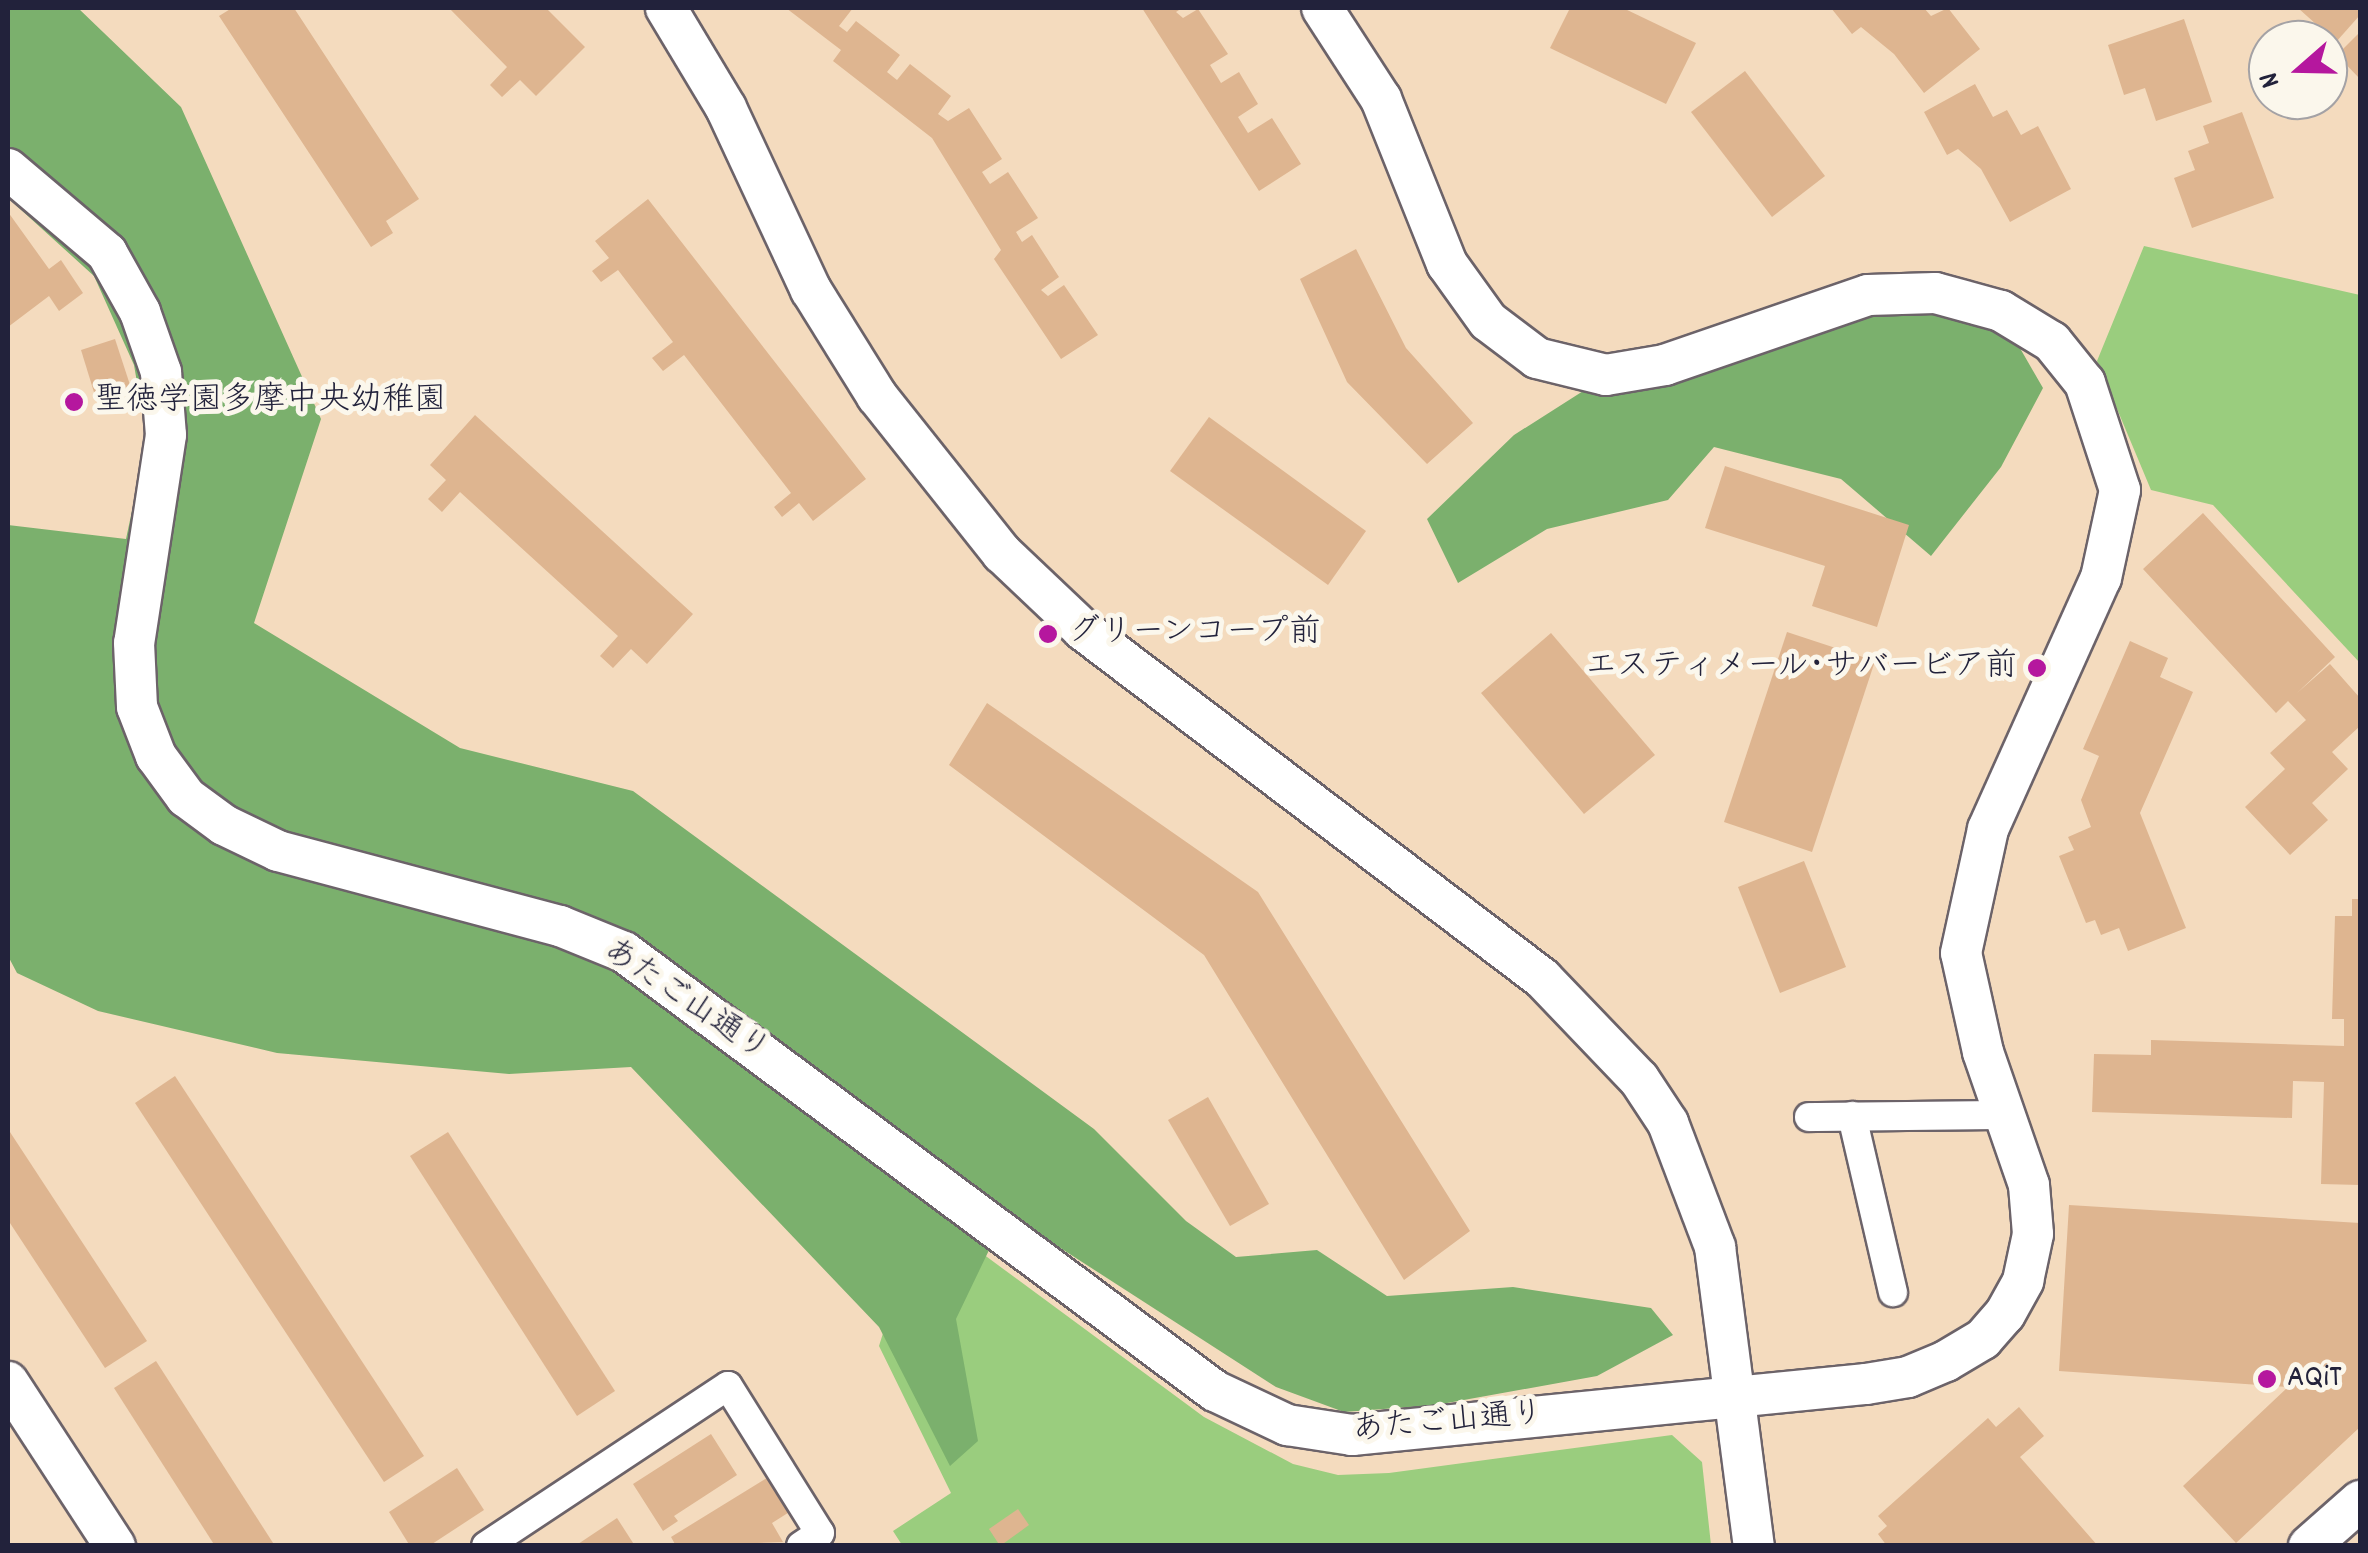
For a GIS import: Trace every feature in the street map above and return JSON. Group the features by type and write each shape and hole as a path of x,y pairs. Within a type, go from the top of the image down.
{"street":[{"path":"666,8 726,108 820,305 877,396 1002,553 1083,630 1542,978 1613,1045 1668,1123 1696,1188 1715,1247 1754,1546"},
{"name":"あたご山通り","path":"8,168 107,253 140,312 161,372 166,435 134,643 138,707 156,756 186,797 224,825 278,851 560,926 624,952 1215,1391 1287,1425 1352,1436 1908,1377 1982,1339 2023,1280 2033,1234 2029,1185 1983,1052 1961,953 1988,829 2101,578 2120,490 2085,383 2052,342 2002,310 1935,293 1868,296 1665,365 1606,375 1537,358 1488,321 1447,264 1380,99 1322,8"},
{"path":"1809,1117 2006,1114"},
{"path":"1852,1116 1893,1292"},
{"path":"8,1382 115,1546"},
{"path":"486,1546 728,1386 820,1533 801,1546"},
{"path":"2310,1546 2360,1501"}],"green space":[{"path":"8,8 78,8 181,107 321,419 254,623 460,748 633,791 1094,1129 1186,1221 1236,1257 1317,1250 1387,1296 1513,1287 1651,1308 1673,1335 1597,1376 1436,1405 1344,1412 1276,1387 1034,1231 991,1246 956,1319 978,1441 950,1466 879,1327 631,1067 509,1074 277,1053 98,1011 17,973 8,956 8,525 126,539 147,440 134,365 94,276 8,198"},
{"path":"2144,246 2360,295 2360,663 2213,505 2151,490 2097,361"},
{"path":"1937,299 2013,336 2043,388 2001,467 1931,556 1841,479 1714,447 1668,500 1547,529 1458,583 1427,519 1514,435 1591,386 1873,302"},
{"path":"922,1209 1204,1417 1293,1464 1338,1475 1389,1473 1672,1435 1702,1462 1711,1545 902,1545 893,1531 951,1493 879,1346"}],"building":[{"path":"232,8 294,8 419,199 386,221 393,233 371,247 219,16"},
{"path":"449,8 546,8 585,47 536,96 520,80 502,97 490,85 507,67"},
{"path":"786,8 853,8 839,26 847,32 856,21 900,55 887,72 897,80 910,64 951,96 938,114 948,121 969,108 1002,159 982,172 990,184 1008,172 1038,218 1016,232 1022,242 1032,235 1059,277 1041,290 1048,296 1064,285 1098,335 1061,359 994,259 1001,250 932,138 833,61 841,50"},
{"path":"1142,8 1182,8 1176,12 1183,18 1198,9 1228,54 1210,65 1221,83 1239,72 1258,104 1238,117 1248,133 1272,118 1301,164 1259,191"},
{"path":"1570,8 1623,8 1696,43 1666,104 1550,48"},
{"path":"1831,8 1924,8 1931,16 1948,8 1980,49 1924,93 1894,54 1861,27 1852,34"},
{"path":"2298,8 2360,8 2360,15 2348,28 2348,20 2311,20"},
{"path":"2184,19 2212,102 2156,121 2145,88 2124,95 2108,45"},
{"path":"2360,32 2360,79 2348,66 2348,44"},
{"path":"1745,71 1825,176 1772,217 1691,112"},
{"path":"1975,84 1993,117 2007,110 2021,135 2038,126 2071,189 2010,222 1981,169 1958,149 1947,155 1924,112"},
{"path":"2242,112 2274,198 2192,228 2174,178 2195,170 2188,151 2209,143 2203,126"},
{"path":"648,199 866,479 813,521 799,503 782,517 774,507 791,493 684,355 663,371 652,358 673,342 618,270 601,282 592,271 609,258 595,241"},
{"path":"8,212 49,269 61,260 83,293 59,311 49,296 8,327"},
{"path":"1356,249 1406,348 1473,423 1427,464 1347,382 1300,279"},
{"path":"115,339 132,391 97,402 81,350"},
{"path":"475,415 693,614 647,664 631,649 613,668 600,656 618,636 460,492 442,512 428,499 446,480 430,465"},
{"path":"1209,417 1366,531 1328,585 1170,471"},
{"path":"1725,466 1909,525 1877,627 1812,606 1825,566 1705,528"},
{"path":"2203,513 2335,657 2297,693 2330,664 2360,698 2360,726 2332,752 2348,769 2312,803 2328,820 2290,855 2245,807 2285,769 2270,753 2306,720 2288,701 2276,713 2143,569"},
{"path":"1787,632 1875,661 1812,852 1724,822"},
{"path":"1551,633 1655,755 1584,814 1481,693"},
{"path":"2130,641 2168,658 2160,677 2193,692 2140,813 2186,928 2128,951 2119,928 2101,935 2095,920 2086,923 2059,856 2074,850 2068,837 2091,827 2081,800 2099,756 2083,749"},
{"path":"987,703 1258,892 1470,1231 1404,1280 1204,955 949,765"},
{"path":"1804,861 1846,967 1780,993 1738,887"},
{"path":"2352,899 2360,899 2360,1185 2321,1184 2324,1082 2293,1081 2292,1118 2092,1112 2094,1054 2151,1055 2151,1040 2344,1046 2344,1019 2332,1019 2335,916 2352,916"},
{"path":"175,1076 424,1456 384,1482 135,1103"},
{"path":"1208,1097 1269,1204 1230,1226 1168,1120"},
{"path":"8,1129 147,1341 105,1368 8,1220"},
{"path":"448,1132 615,1391 577,1416 410,1156"},
{"name":"AQiT","path":"2069,1205 2360,1223 2360,1427 2236,1543 2183,1486 2288,1387 2059,1371"},
{"path":"156,1361 275,1546 215,1546 114,1388"},
{"path":"2019,1407 2044,1436 2020,1457 2098,1546 1887,1546 1878,1534 1887,1526 1878,1516 1988,1418 1996,1427"},
{"path":"711,1434 737,1475 674,1516 678,1521 663,1531 633,1484"},
{"path":"457,1468 484,1510 429,1546 410,1546 389,1512"},
{"path":"770,1476 791,1511 772,1523 783,1542 676,1546 671,1537"},
{"path":"1018,1509 1029,1525 1000,1546 989,1529"},
{"path":"617,1518 635,1546 575,1546"}],"place":[{"name":"聖徳学園多摩中央幼稚園","path":"74,402"},
{"name":"グリーンコープ前","path":"1048,634"},
{"name":"エスティメール･サバービア前","path":"2037,668"},
{"name":"AQiT","path":"2267,1379"}]}
